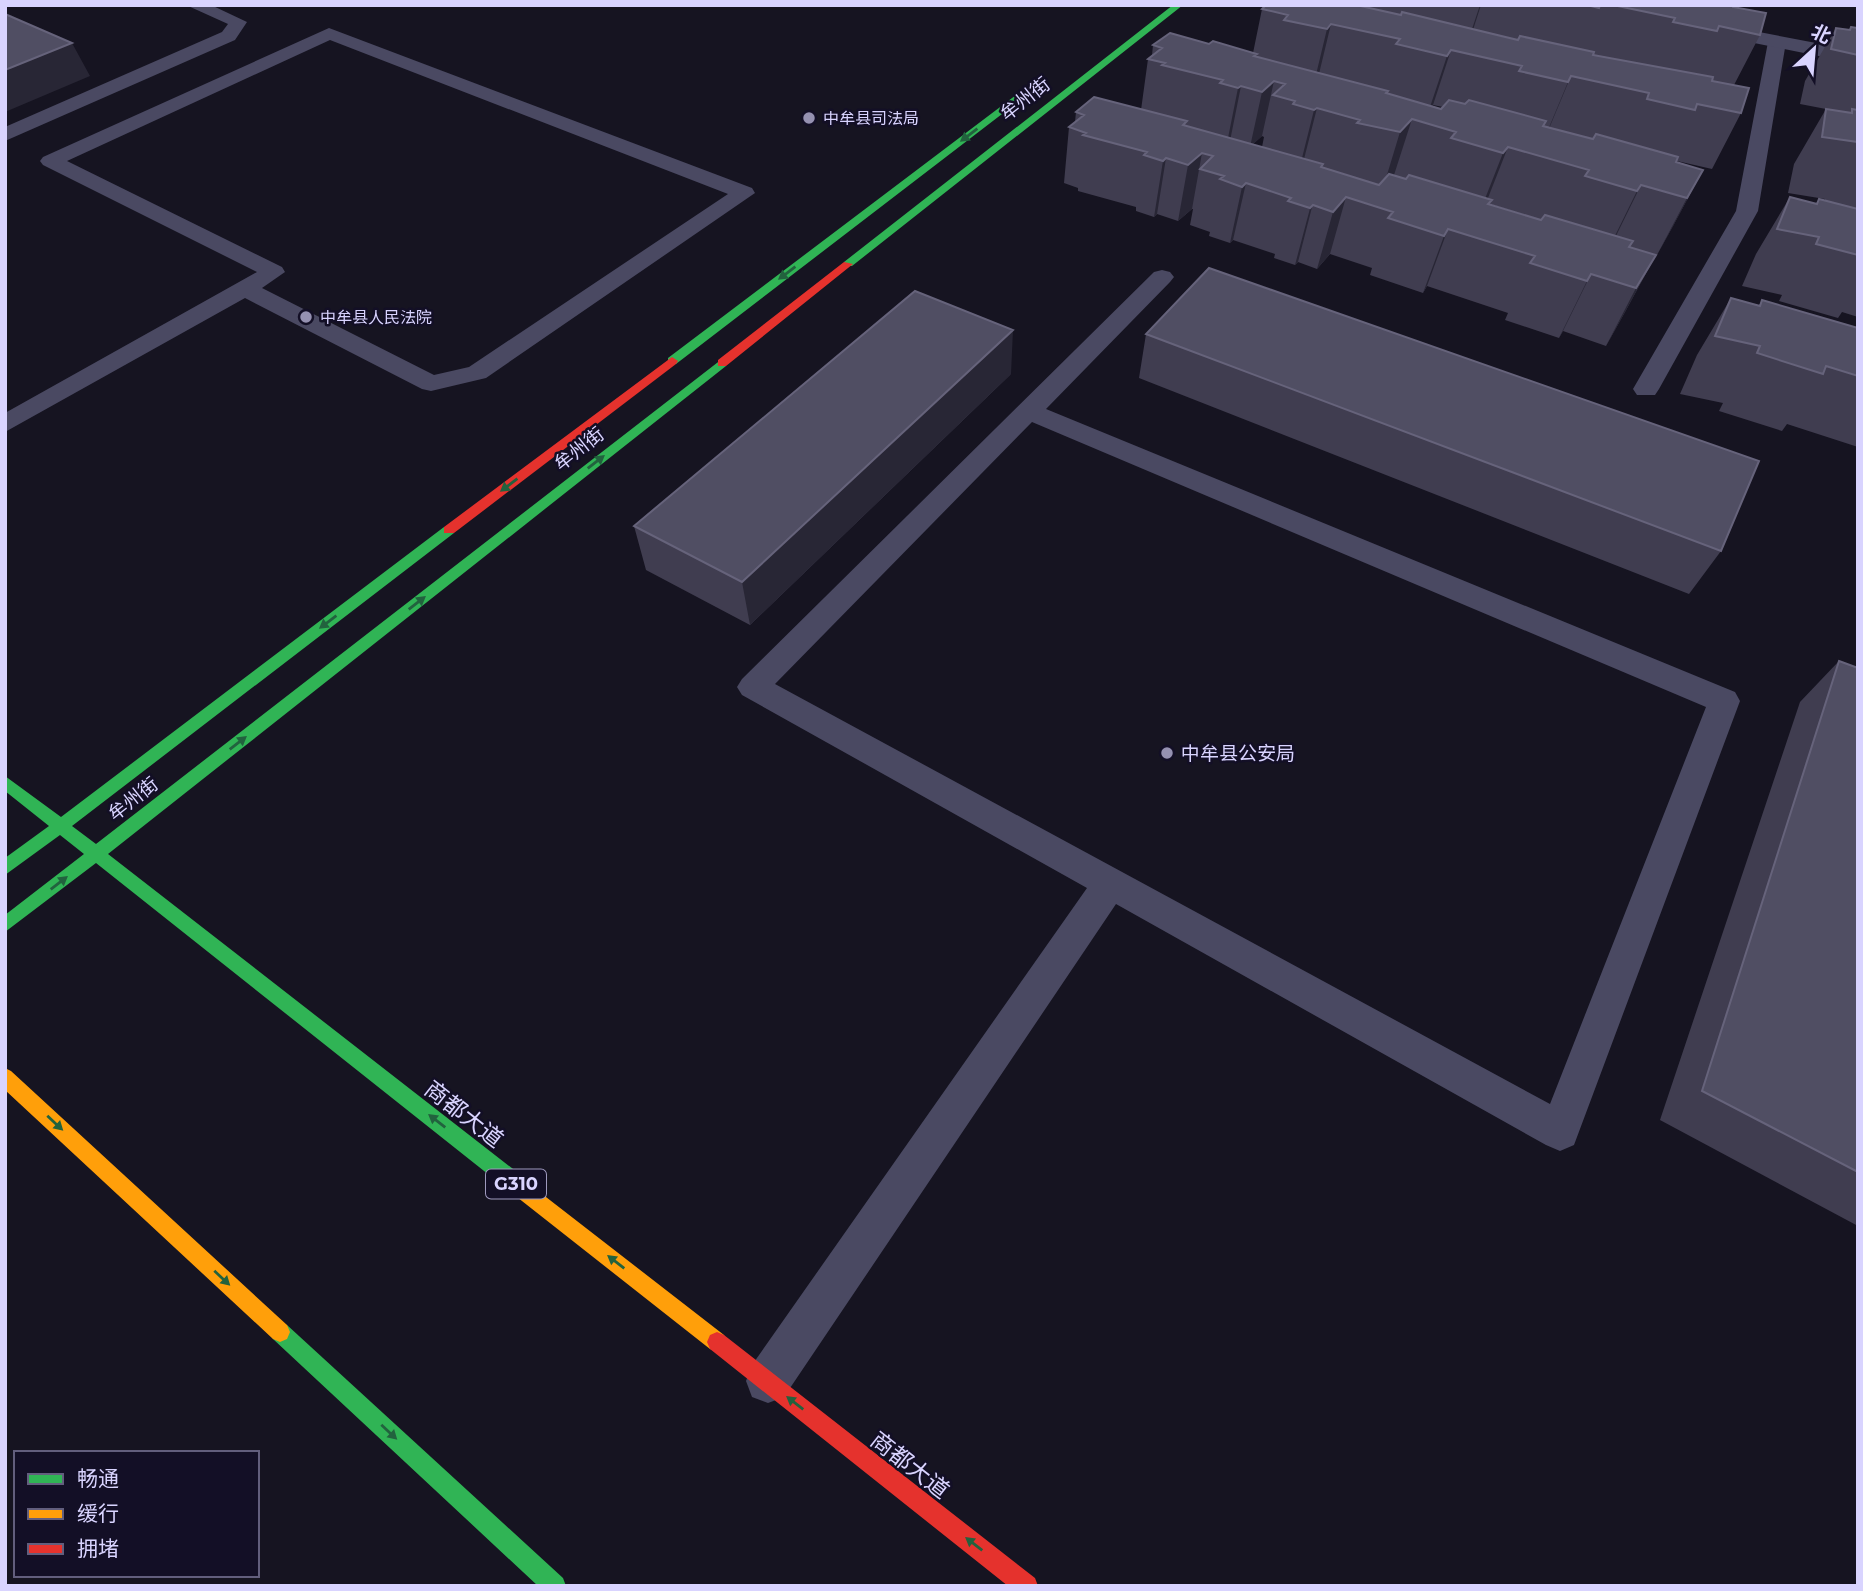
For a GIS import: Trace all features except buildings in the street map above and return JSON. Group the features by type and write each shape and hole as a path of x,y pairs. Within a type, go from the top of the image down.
{"main road":[{"name":"牟州街","path":"5,926 1179,5"},
{"name":"牟州街","path":"5,868 1040,81"},
{"name":"商都大道","path":"5,782 1027,1586"},
{"path":"5,1077 555,1586"}],"street":[{"path":"1858,44 1687,17 1777,41 1858,58"}],"lane":[{"path":"5,135 229,36 238,22 195,5"},
{"path":"5,424 274,272 50,161 329,33 744,193 477,373 431,383 245,289"},
{"path":"1646,389 1747,211 1777,41"},
{"path":"1028,411 1724,701 1560,1131 753,687 1028,411 1162,277"},
{"path":"768,1381 1110,884"}],"traffic: fast":[{"path":"848,264 1179,5"},
{"path":"672,361 1027,91"},
{"path":"5,925 722,363"},
{"path":"5,868 449,530"},
{"path":"5,782 515,1183"},
{"path":"280,1332 555,1586"}],"traffic: slow":[{"path":"5,1077 280,1332"},
{"path":"515,1183 717,1342"}],"traffic: jam":[{"path":"722,363 848,264"},
{"path":"449,530 672,361"},
{"path":"717,1342 1027,1586"}],"place":[{"name":"中牟县司法局","path":"809,118"},
{"name":"中牟县人民法院","path":"306,317"},
{"name":"中牟县公安局","path":"1167,753"}]}
